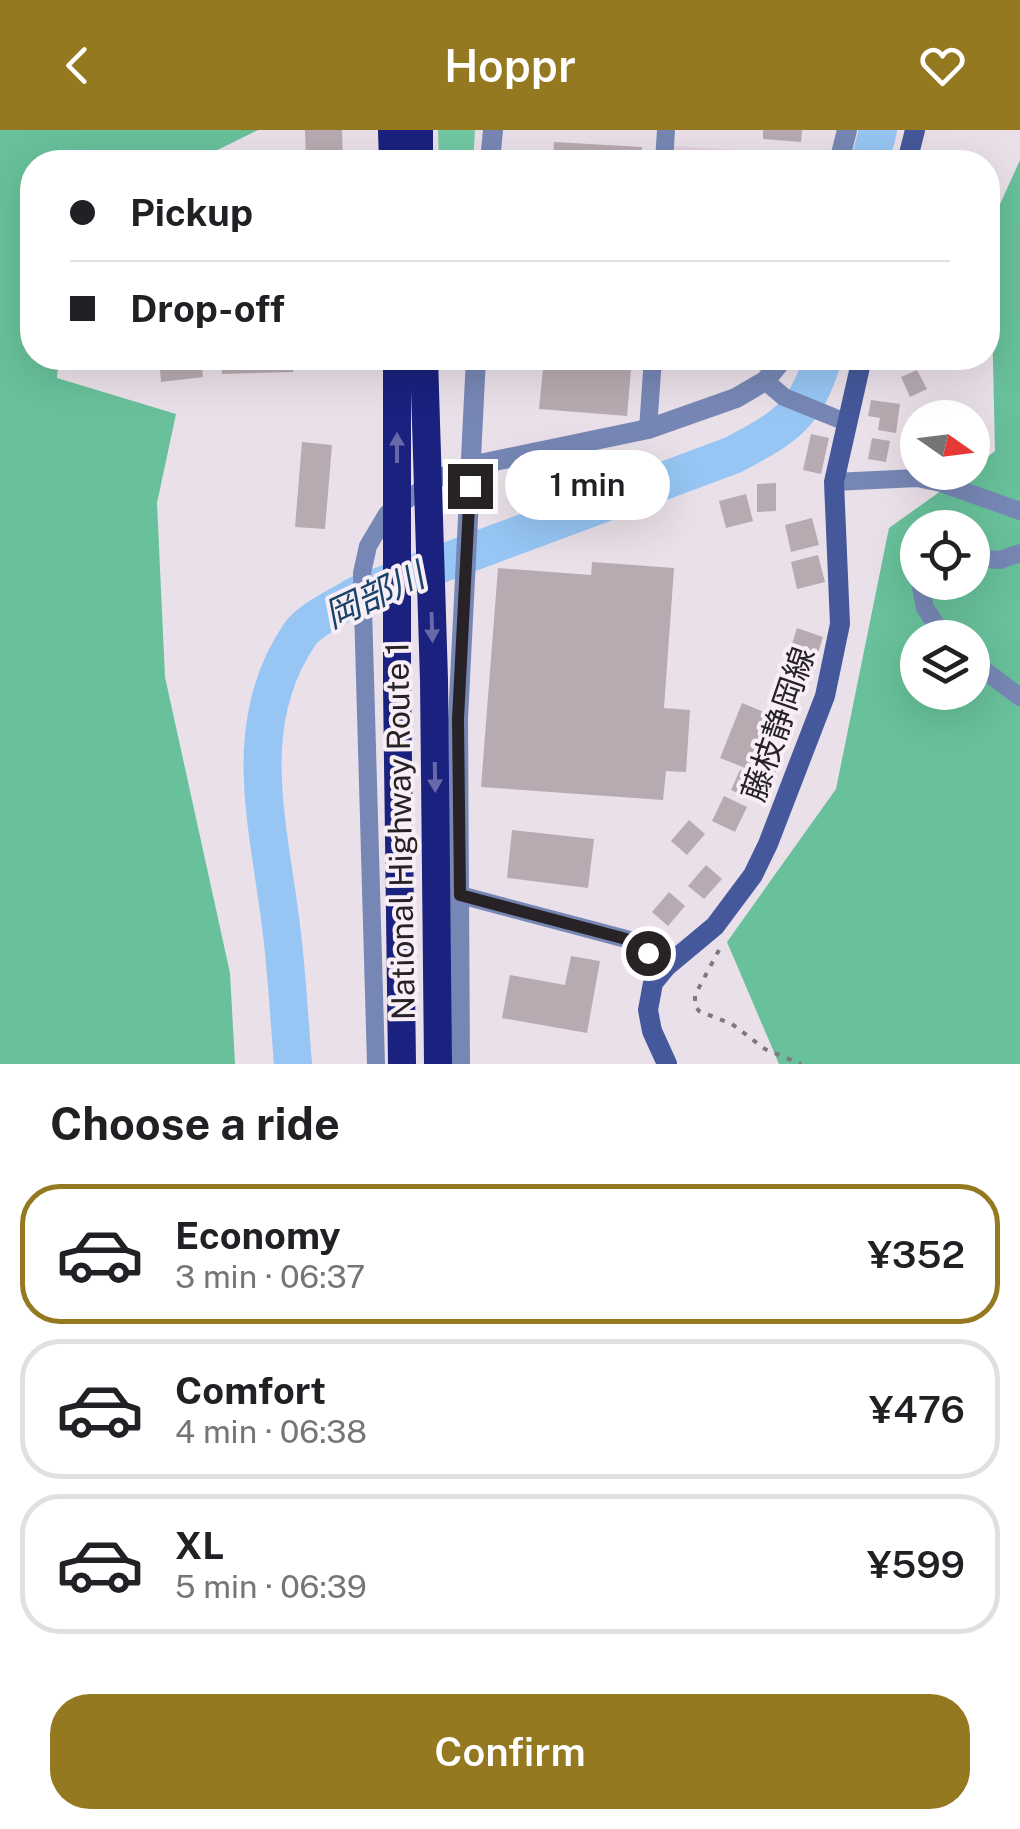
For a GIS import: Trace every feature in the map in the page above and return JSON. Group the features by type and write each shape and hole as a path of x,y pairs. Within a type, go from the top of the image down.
{"highway":[{"name":"National Highway Route 1","path":"401,370 411,392 434,680 438,1064"},
{"name":"National Highway Route 1","path":"402,1064 397,686 411,392 419,370"}],"main road":[{"name":"藤枝静岡線","path":"667,1064 648,1010 653,984 736,902 761,860 825,696 840,624 834,482 838,419 857,370"}],"street":[{"path":"460,1064 458,719 475,370"},
{"path":"648,429 651,370"},
{"path":"376,1064 362,573 368,546 386,514 436,479 470,466 648,429 736,398 765,382 774,370"},
{"path":"765,382 784,397 838,419"},
{"path":"834,482 917,478 1020,511"},
{"path":"990,559 1020,553"},
{"path":"990,675 1020,697"},
{"path":"460,895 630,940 667,966"}],"path":[{"path":"715,926 721,942 718,954 695,995 694,1006 732,1024 765,1049 801,1064"}],"shaded area":[{"path":"673,146 735,150 673,150"}],"green space":[{"path":"0,130 258,130 217,150 20,150 20,370 58,370 57,378 176,414 157,503 165,677 230,973 235,1064 0,1064"},
{"path":"438,130 475,130 474,150 439,150"},
{"path":"1020,160 1020,1064 779,1064 727,942 836,789 889,528 900,520 900,600 990,600 990,510 914,510 942,490 990,490 990,455 995,451 993,370 1000,370 1000,204"}],"building":[{"path":"305,130 342,130 343,150 306,150"},
{"path":"763,130 802,130 801,142 763,139"},
{"path":"554,142 642,147 642,150 554,150"},
{"path":"160,370 202,370 203,377 161,382"},
{"path":"222,370 293,370 293,372 222,374"},
{"path":"543,370 631,370 627,416 539,409"},
{"path":"917,370 927,389 910,397 901,377"},
{"path":"871,400 900,404 896,433 878,430 880,418 868,416"},
{"path":"811,434 829,438 821,474 803,470"},
{"path":"872,438 890,441 886,462 868,459"},
{"path":"302,442 332,445 325,529 295,527"},
{"path":"776,483 776,511 757,512 757,484"},
{"path":"746,494 753,521 726,528 719,501"},
{"path":"812,518 819,545 791,552 785,525"},
{"path":"818,555 825,582 797,589 791,562"},
{"path":"592,562 674,568 664,708 690,710 686,772 666,771 663,800 481,787 498,568 591,575"},
{"path":"797,628 823,637 812,672 786,663"},
{"path":"742,703 783,720 770,753 782,757 773,779 720,758"},
{"path":"740,770 764,782 755,801 731,790"},
{"path":"724,796 747,807 735,832 712,821"},
{"path":"689,820 705,834 687,855 671,841"},
{"path":"512,830 594,839 588,888 507,878"},
{"path":"706,865 722,879 704,899 688,886"},
{"path":"669,892 685,906 668,926 652,912"},
{"path":"571,956 600,961 587,1033 502,1018 510,975 565,985"}],"waterway":[{"name":"岡部川","path":"873,150 878,130"},
{"name":"岡部川","path":"293,1064 263,776 269,704 281,668 300,634 318,618 357,595 733,455 791,418 809,394 819,370"}],"route":[{"path":"470,486 458,719 460,895 630,940 648,953"}]}
